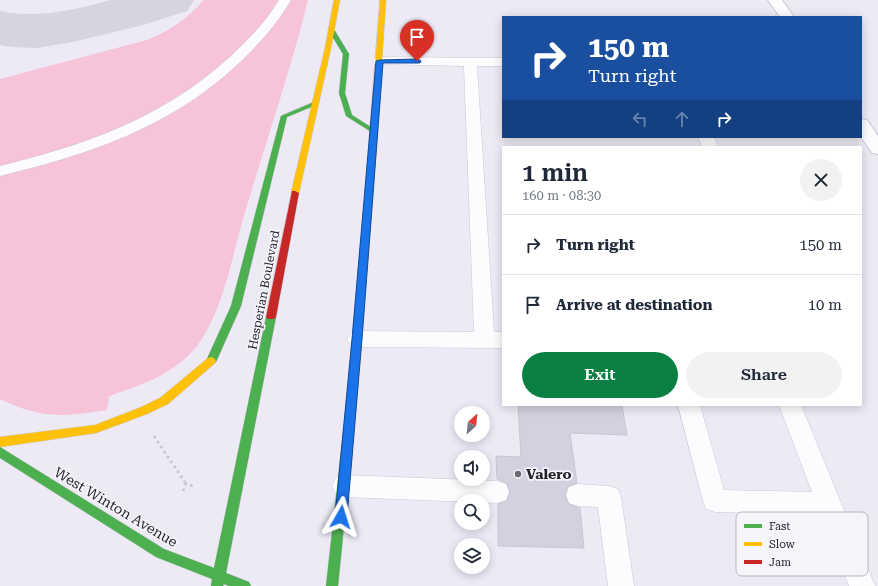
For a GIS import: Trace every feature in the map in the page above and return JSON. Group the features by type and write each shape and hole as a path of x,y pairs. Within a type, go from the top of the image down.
{"main road":[{"name":"Hesperian Boulevard","path":"218,581 302,156 332,31 336,0"},
{"path":"332,586 344,486 357,339 375,132 383,0"},
{"path":"332,31 346,54 342,93 349,116 375,132"},
{"path":"0,442 96,429 143,411 164,401 213,359 236,306 284,116 314,104"},
{"name":"West Winton Avenue","path":"0,452 160,553 218,581 245,586"}],"street":[{"path":"775,0 786,16"},
{"path":"862,125 878,149"}],"lane":[{"path":"0,171 50,159 124,133 179,105 230,65 259,36 279,11 285,0"},
{"path":"380,61 502,62"},
{"path":"357,339 494,340 470,62"},
{"path":"689,406 716,501 829,503"},
{"path":"790,406 833,512"},
{"path":"344,486 497,492"},
{"path":"578,495 609,497 621,586"},
{"path":"858,576 862,586"}],"path":[{"path":"152,434 186,484 193,486"},
{"path":"183,491 186,484"}],"shaded area":[{"path":"204,0 308,0 286,80 245,212 221,299 206,332 188,356 168,371 145,383 109,396 107,410 78,414 53,415 28,410 0,399 0,79 147,40 178,23"}],"building":[{"path":"518,406 622,406 627,435 570,433 577,483 568,486 565,496 569,504 580,508 584,548 498,546 498,504 507,501 510,491 506,483 497,479 496,456 521,457"}],"taxiway":[{"path":"0,28 12,31 37,32 85,23 168,0"}],"traffic: fast":[{"path":"332,31 346,54 342,93 349,116 375,132"},
{"path":"211,361 236,306 284,116 314,104"},
{"path":"332,586 351,406 368,208"},
{"path":"217,586 271,317"},
{"path":"0,452 160,553 245,586"}],"traffic: slow":[{"path":"295,193 328,48 337,0"},
{"path":"368,208 383,0"},
{"path":"0,442 96,429 143,411 164,401 211,361"}],"traffic: jam":[{"path":"271,317 295,193"}],"place":[{"name":"Valero","path":"518,474"}],"route":[{"path":"341,517 380,61 417,61"}]}
